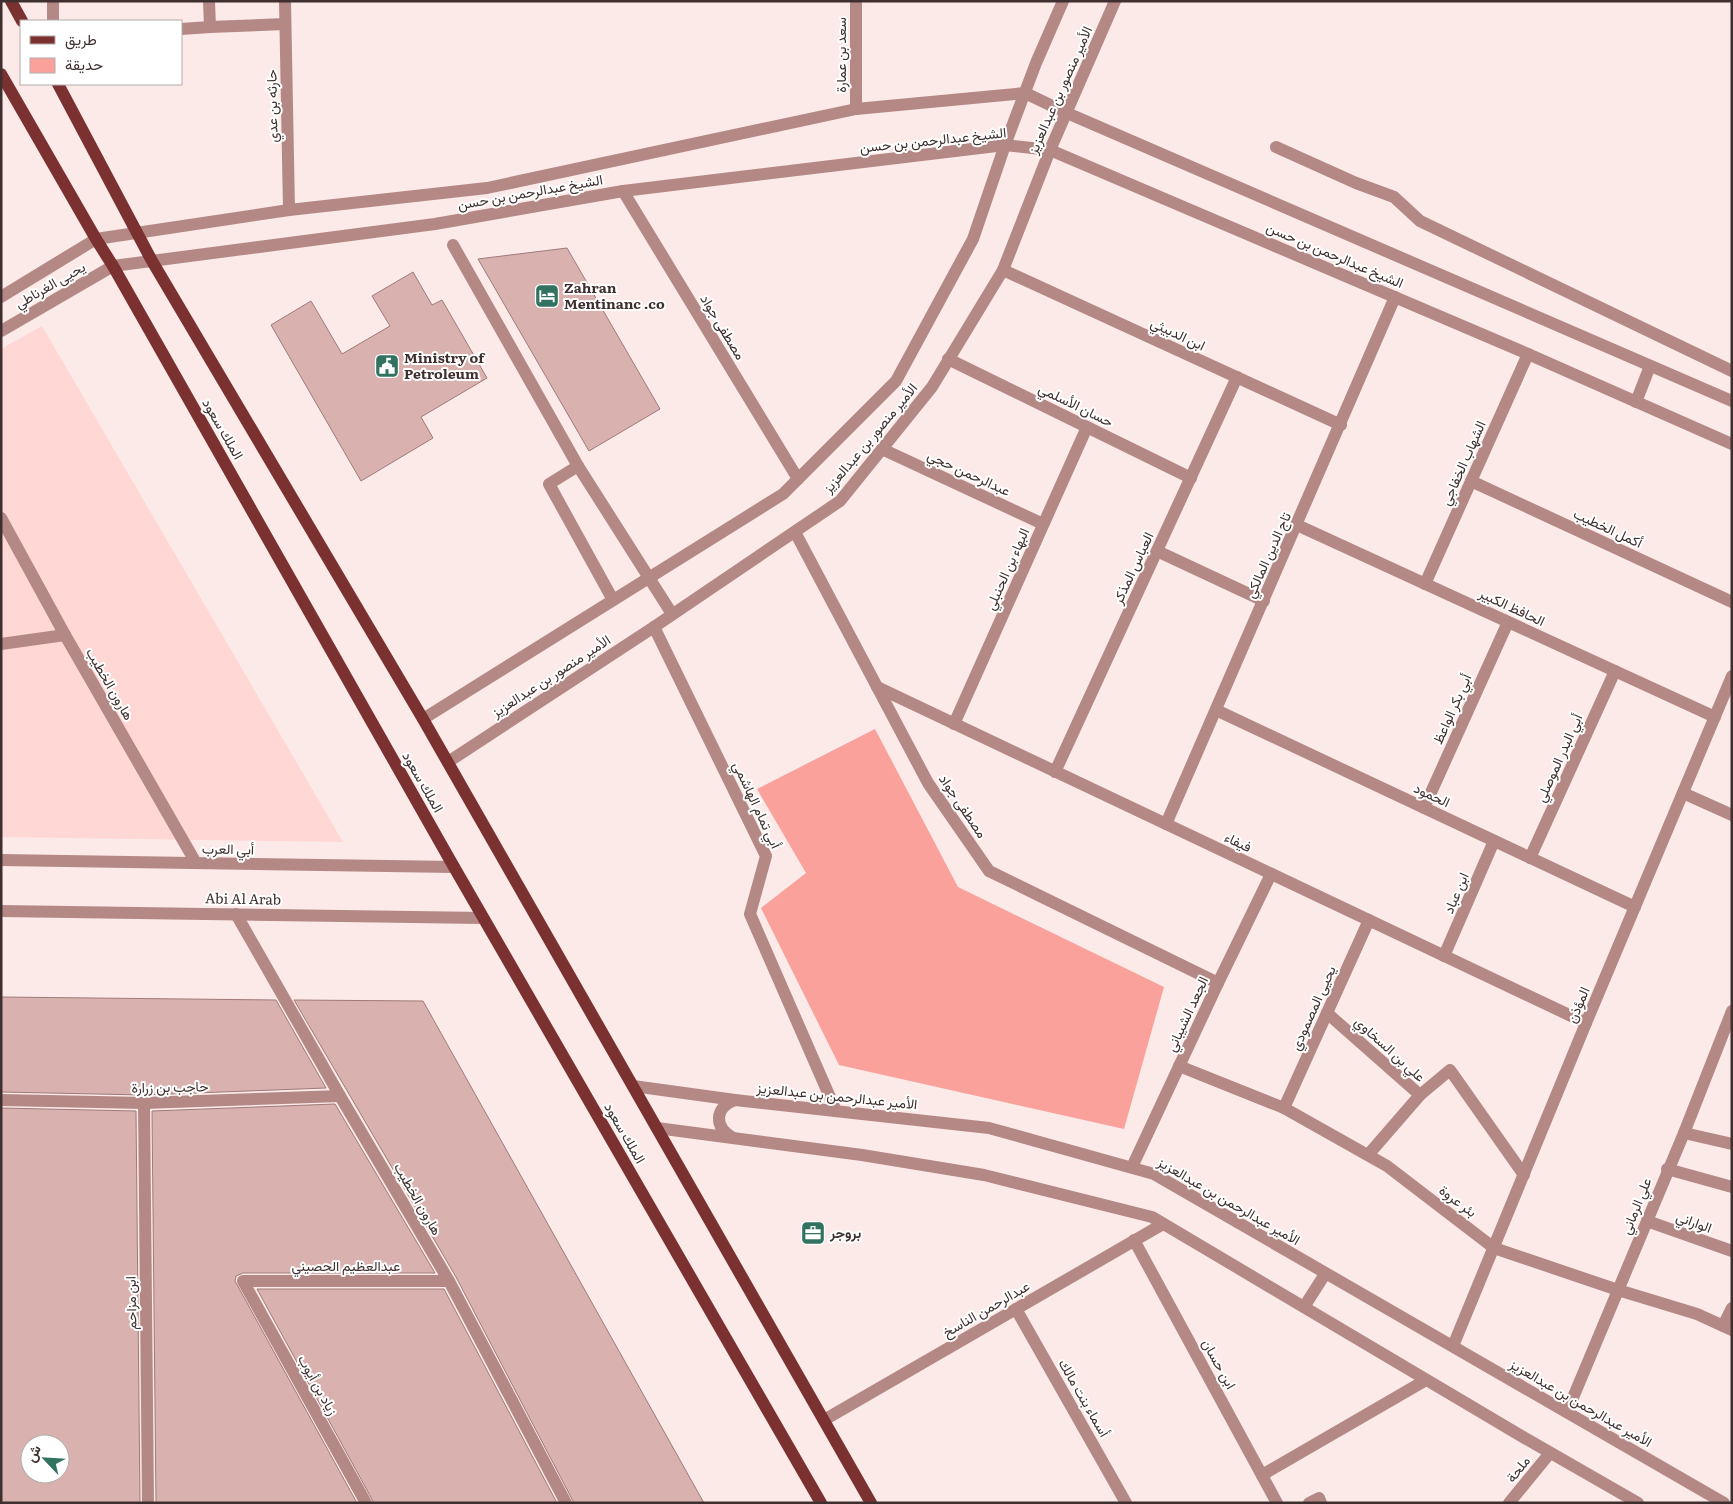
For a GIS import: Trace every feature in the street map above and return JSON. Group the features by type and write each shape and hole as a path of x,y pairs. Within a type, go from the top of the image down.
{"main road":[{"path":"11,1 21,20"},
{"name":"الملك سعود","path":"1,74 113,266 483,918 821,1503"},
{"name":"الملك سعود","path":"59,85 152,261 448,762 871,1503"}],"street":[{"path":"53,1 53,20"},
{"path":"209,1 210,27"},
{"name":"حارثه بن عدي","path":"285,1 289,210"},
{"name":"سعد بن عمارة","path":"856,1 856,109"},
{"name":"الأمير منصور بن عبدالعزيز","path":"423,719 784,494 896,381 973,239 1005,145 1036,63 1063,1"},
{"name":"الأمير منصور بن عبدالعزيز","path":"448,762 654,627 840,501 932,387 1003,270 1050,150 1115,1"},
{"path":"182,29 285,24"},
{"name":"الشيخ عبدالرحمن بن حسن","path":"96,239 289,210 486,188 856,109 1025,93 1067,113 1650,366 1730,397"},
{"name":"الشيخ عبدالرحمن بن حسن","path":"113,266 435,224 623,191 1005,145 1050,150 1528,354 1732,444"},
{"path":"1276,147 1356,183 1394,197 1420,221 1732,371"},
{"name":"مصطفى جواد","path":"623,191 798,479"},
{"name":"يحيى الغرناطي","path":"1,297 96,239"},
{"path":"453,245 578,466 672,614"},
{"name":"يحيى الغرناطي","path":"1,331 113,266"},
{"name":"ابن الدبيثي","path":"1003,270 1341,425"},
{"name":"تاج الدين المالكي","path":"1166,824 1396,298"},
{"name":"الشهاب الخفاجي","path":"1424,584 1528,354"},
{"name":"حسان الأسلمي","path":"948,359 1191,478"},
{"path":"1636,402 1650,366"},
{"name":"العباس المذكر","path":"1056,772 1237,377"},
{"name":"البهاء بن الحنبلي","path":"954,724 1086,427"},
{"name":"عبدالرحمن حجي","path":"882,449 1043,524"},
{"path":"578,466 550,484 613,600"},
{"name":"أكمل الخطيب","path":"1471,481 1732,602"},
{"name":"هارون الخطيب","path":"1,518 64,635 196,863"},
{"name":"الحافظ الكبير","path":"1297,525 1715,717"},
{"name":"مصطفى جواد","path":"795,532 928,783 989,870 1218,982"},
{"path":"1157,551 1264,601"},
{"name":"أبي بكر الواعظ","path":"1424,808 1508,622"},
{"name":"أبي تمام الهاشمي","path":"654,627 766,856 750,914 836,1111"},
{"path":"1,644 64,635"},
{"name":"أبي البدر الموصلي","path":"1530,858 1615,671"},
{"name":"المؤذن","path":"1454,1346 1732,676"},
{"name":"فيفاء","path":"877,687 1586,1024"},
{"name":"الحمود","path":"1216,710 1635,907"},
{"path":"1683,793 1732,815"},
{"name":"ابن عباد","path":"1444,956 1494,841"},
{"name":"أبي العرب","path":"1,860 454,867"},
{"name":"الجعد الشيباني","path":"1132,1167 1218,982 1271,874"},
{"name":"Abi Al Arab","path":"1,911 483,918"},
{"name":"هارون الخطيب","path":"236,914 449,1282 566,1503"},
{"name":"يحيى المصمودي","path":"1284,1108 1369,920"},
{"name":"علي الرماني","path":"1567,1412 1684,1133 1732,1011"},
{"name":"علي بن السخاوي","path":"1327,1012 1420,1095 1450,1070 1524,1175"},
{"name":"بئر عروة","path":"1179,1066 1284,1108 1368,1155 1387,1166 1494,1248 1618,1290 1697,1314 1728,1328"},
{"name":"الأمير عبدالرحمن بن عبدالعزيز","path":"633,1086 735,1100 989,1128 1154,1174 1725,1503"},
{"path":"1368,1155 1420,1095"},
{"name":"حاجب بن زرارة","path":"1,1100 144,1103 340,1096"},
{"path":"733,1138 724,1132 719,1115 721,1108 726,1103 735,1100"},
{"name":"ابن مزاحم","path":"144,1103 148,1503"},
{"path":"657,1128 862,1155 984,1176 1152,1217 1550,1453 1638,1503"},
{"path":"1684,1133 1732,1144"},
{"path":"1668,1169 1732,1187"},
{"name":"الواراني","path":"1647,1221 1732,1251"},
{"name":"عبدالرحمن الناسخ","path":"824,1420 1163,1224"},
{"name":"ابن حسان","path":"1134,1240 1277,1503"},
{"path":"1304,1307 1325,1274"},
{"name":"عبدالعظيم الحصيني","path":"243,1281 449,1282"},
{"name":"زياد بن أيوب","path":"243,1281 366,1503"},
{"path":"1728,1328 1732,1308"},
{"name":"أسماء بنت مالك","path":"1016,1309 1126,1503"},
{"path":"1262,1474 1426,1380"},
{"name":"ملحة","path":"1509,1503 1550,1453"},
{"path":"1725,1503 1732,1492"}],"shaded area":[{"path":"42,326 343,842 1,837 1,349"}],"green space":[{"path":"875,729 958,887 1164,987 1124,1129 839,1065 761,908 806,873 757,789"}],"building":[{"path":"567,248 660,409 589,451 478,259"},
{"name":"Ministry of Petroleum","path":"413,272 432,305 442,300 487,378 421,417 433,438 361,481 271,325 311,301 342,354 390,326 372,296"},
{"path":"1,997 276,1000 326,1088 144,1095 1,1092"},
{"path":"294,1000 423,1001 704,1503 574,1503 456,1277"},
{"path":"335,1104 435,1273 243,1273 236,1276 235,1281 357,1503 156,1503 152,1111"},
{"path":"1,1108 136,1111 140,1503 1,1503"},
{"path":"257,1289 444,1289 557,1503 374,1503"}],"place":[{"name":"Zahran Mentinanc .co","path":"547,296"},
{"name":"Ministry of Petroleum","path":"387,366"},
{"name":"بروجر","path":"813,1233"}]}
